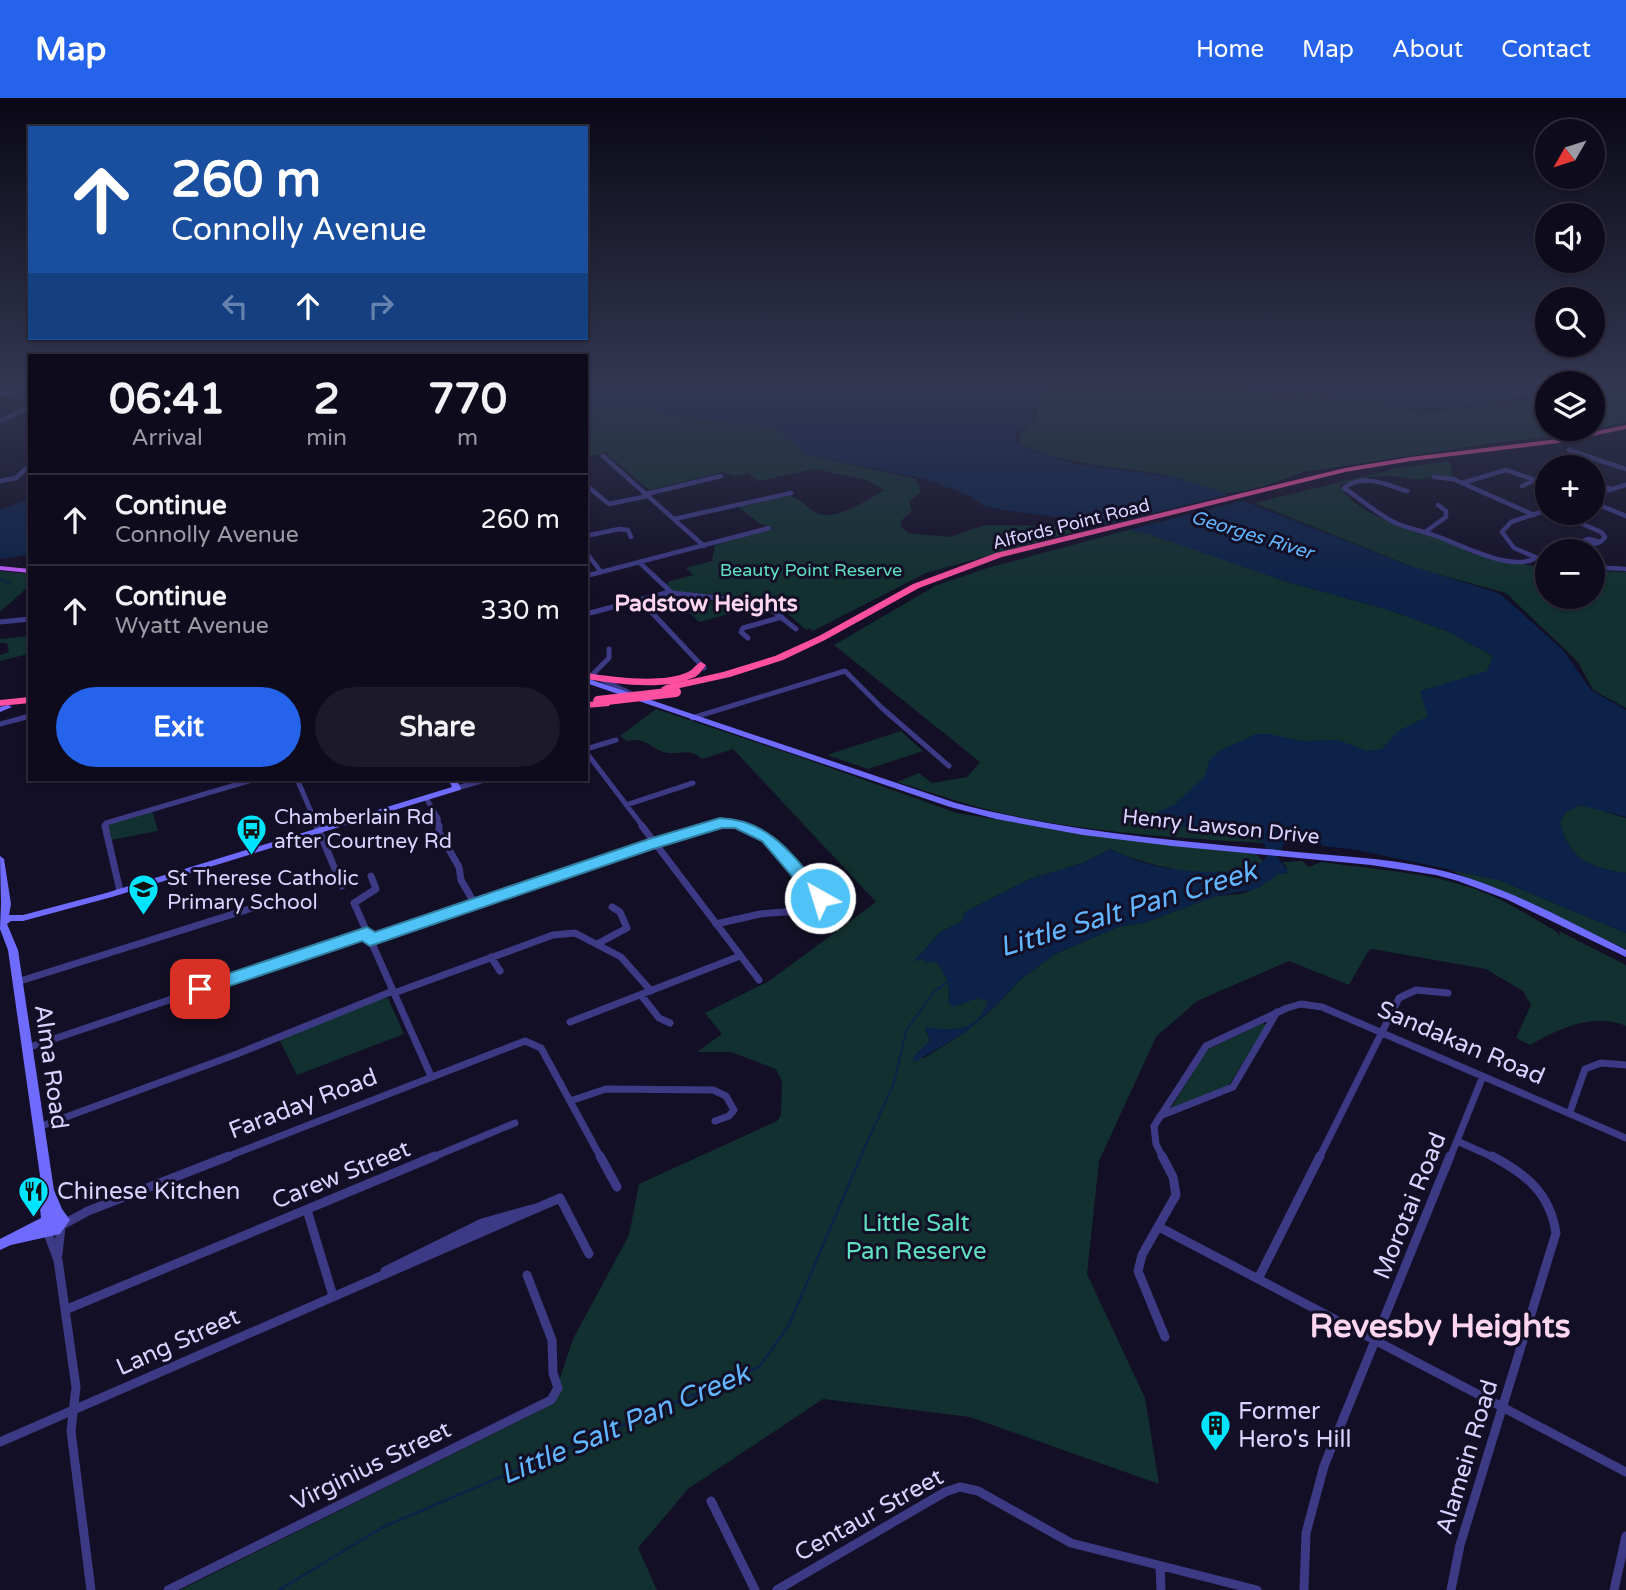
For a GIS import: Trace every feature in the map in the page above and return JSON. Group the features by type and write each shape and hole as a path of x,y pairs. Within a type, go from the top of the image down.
{"highway":[{"name":"Alfords Point Road","path":"672,688 816,641 935,577 989,558 1372,465 1460,454"},
{"name":"Alfords Point Road","path":"672,688 741,678 769,668 821,646 938,581 985,564 1081,537"},
{"path":"591,701 672,688 703,667"},
{"path":"588,680 672,688"},
{"path":"591,701 620,694 672,688"},
{"path":"2,707 28,700"},
{"path":"2,707 28,706"}],"main road":[{"path":"2,566 28,569"},
{"name":"Henry Lawson Drive","path":"588,680 694,717"},
{"name":"Henry Lawson Drive","path":"588,680 953,805 1005,818 1078,831 1410,868 1459,878 1502,895 1626,954"},
{"path":"7,923 457,788 453,781"},
{"name":"Alma Road","path":"0,859 7,923 48,1190 61,1221"},
{"name":"Alma Road","path":"46,1226 45,1198 48,1190"},
{"path":"6,1243 61,1221"}],"street":[{"path":"1582,454 1626,469"},
{"path":"603,456 704,546"},
{"path":"1608,461 1615,459"},
{"path":"0,481 16,478 28,467"},
{"path":"1462,483 1508,470 1535,481 1522,486"},
{"path":"588,487 609,504 721,476"},
{"path":"1434,477 1462,483 1534,515"},
{"path":"1407,491 1370,479 1344,487 1347,492 1394,522 1478,554 1523,563 1535,558"},
{"path":"1605,491 1626,485"},
{"path":"1605,487 1611,489"},
{"path":"674,519 790,494"},
{"path":"1425,532 1447,517 1445,510 1438,505"},
{"path":"1605,507 1626,516"},
{"path":"1534,515 1509,523 1502,534 1515,548 1535,558"},
{"path":"1585,525 1601,532 1604,539"},
{"path":"588,536 629,528 631,537"},
{"path":"588,575 769,528"},
{"path":"588,555 601,572"},
{"path":"639,562 670,592"},
{"path":"1605,568 1626,569"},
{"path":"588,613 670,592 760,602 768,605 796,629"},
{"path":"640,600 703,667"},
{"path":"748,638 739,628 782,617"},
{"path":"0,622 28,619"},
{"path":"588,680 609,658 609,649"},
{"path":"694,717 843,671 949,766"},
{"path":"0,724 28,717"},
{"path":"588,749 615,740"},
{"path":"588,753 759,980"},
{"path":"120,891 104,830 106,823 249,781"},
{"path":"298,781 342,886"},
{"path":"457,788 481,781"},
{"path":"626,805 693,783"},
{"path":"426,797 438,818 439,832 459,867 461,880 475,904"},
{"path":"27,1049 720,823 738,824 773,842 820,898 798,911 760,914 716,925"},
{"path":"371,876 376,888 354,903 431,1076"},
{"path":"17,982 265,904"},
{"path":"597,944 627,928 626,920 612,907"},
{"path":"39,1127 221,1060 393,992 564,932 575,933 627,962 651,991"},
{"path":"570,1022 740,956"},
{"path":"491,957 500,971"},
{"path":"1258,1279 1382,1033 1405,993 1422,989 1448,993"},
{"path":"641,995 659,1018 670,1023"},
{"name":"Sandakan Road","path":"1160,1116 1206,1046 1277,1012 1301,1004 1315,1005 1626,1138"},
{"path":"1165,1337 1138,1271 1140,1261 1177,1190 1154,1136 1154,1126 1160,1116 1233,1087 1277,1012"},
{"name":"Faraday Road","path":"61,1221 518,1043 534,1043 543,1052 570,1101"},
{"path":"1570,1112 1586,1069 1601,1063 1626,1065"},
{"name":"Morotai Road","path":"1304,1590 1305,1542 1314,1497 1324,1466 1483,1076"},
{"path":"617,1187 570,1101 606,1089 713,1090 726,1096 734,1110 729,1116 715,1121"},
{"name":"Carew Street","path":"65,1310 515,1124"},
{"name":"Alamein Road","path":"1451,1590 1456,1558 1555,1242 1556,1225 1549,1204 1526,1176 1505,1162 1457,1141"},
{"name":"Lang Street","path":"0,1442 372,1279 493,1230 560,1198 589,1254"},
{"path":"307,1210 333,1296"},
{"name":"Alma Road","path":"58,1260 61,1221"},
{"name":"Alma Road","path":"46,1226 58,1260 76,1391 72,1431 91,1590"},
{"path":"1159,1227 1626,1472"},
{"name":"Virginius Street","path":"168,1590 551,1400 558,1388 551,1336 527,1275"},
{"name":"Centaur Street","path":"777,1590 945,1492 960,1487 989,1497 1062,1540 1257,1590"},
{"path":"711,1501 755,1590"},
{"path":"1614,1590 1626,1536"},
{"path":"1160,1566 1161,1590"}],"green space":[{"name":"Beauty Point Reserve","path":"607,454 806,454 916,479 921,492 909,501 912,511 901,521 902,527 908,533 950,537 985,525 1092,527 926,573 813,631 809,628 806,630 771,599 674,592 666,585 669,584 667,582 693,575 686,568 712,561 715,545 775,528 760,524 738,507 789,496 817,513 833,514 852,508 884,490 867,480 815,469 758,481 748,473 735,476 723,472 649,490"},
{"path":"1045,454 1425,454 1304,472 1255,488 1227,493 1166,475"},
{"path":"1448,461 1452,478 1437,475 1419,480 1392,476 1370,477 1339,485 1359,505 1399,526 1441,539 1475,554 1535,566 1535,609 1605,609 1605,571 1626,572 1626,708 1593,690 1578,662 1506,593 1415,568 1254,503 1398,468"},
{"path":"1132,529 1207,552 1284,581 1389,610 1447,631 1493,656 1488,671 1440,720 1246,827 1263,843 1138,834 1046,822 985,809 897,782 919,773 932,783 967,777 980,762 834,645 935,586 984,569"},
{"path":"0,571 28,574 28,587 0,612"},
{"path":"675,598 762,605 699,622"},
{"path":"28,636 28,654 0,661 0,655 9,652 7,643 0,643 0,639"},
{"name":"Little Salt Pan Reserve","path":"656,709 957,813 1112,838 1256,854 1264,862 1248,869 1208,873 1165,867 1110,849 1083,863 1030,879 965,912 962,921 941,932 914,961 924,958 926,963 935,961 947,980 948,1002 978,998 988,1001 978,1019 963,1028 925,1028 930,1041 914,1056 924,1058 964,1033 994,1008 1020,980 1055,954 1118,927 1143,923 1217,896 1241,894 1259,887 1279,874 1287,873 1287,867 1282,862 1302,861 1309,867 1321,862 1437,879 1475,889 1507,903 1557,932 1561,938 1559,931 1626,965 1626,1026 1601,1021 1576,1024 1530,1045 1516,1038 1531,1005 1523,991 1486,969 1372,949 1349,985 1289,961 1197,1001 1156,1037 1099,1161 1087,1274 1145,1398 1159,1484 970,1417 823,1399 688,1489 638,1548 657,1590 180,1590 551,1405 573,1339 629,1235 639,1184 777,1121 781,1115 782,1081 776,1069 731,1052 697,1052 722,1034 705,1013 769,981 876,902 733,749 702,759 690,753 664,752 645,742 627,741 620,736"},
{"path":"901,731 923,751 868,769 827,755"},
{"path":"1580,805 1626,818 1626,873 1592,865 1576,854 1569,845 1560,822 1566,812"},
{"path":"152,810 158,831 111,840 107,827 109,823"},
{"path":"1450,870 1499,880 1626,933 1626,949"},
{"path":"388,998 404,1034 297,1075 279,1039"},
{"path":"1263,1023 1266,1025 1228,1087 1171,1108 1207,1050"}],"water":[{"name":"Georges River","path":"805,454 1041,454 1075,464 1169,476 1211,488 1407,565 1499,593 1563,650 1591,690 1626,710 1626,817 1580,805 1566,812 1560,822 1569,845 1583,860 1592,865 1626,873 1626,933 1499,880 1357,850 1323,846 1310,834 1290,833 1277,857 1289,872 1279,874 1256,889 1217,896 1143,923 1118,927 1055,954 1020,980 994,1008 964,1033 913,1063 914,1056 930,1041 925,1027 963,1028 978,1019 988,1001 978,998 953,1007 948,1002 947,980 935,961 926,963 923,958 913,962 941,932 962,921 965,912 1030,879 1083,863 1110,849 1145,863 1182,870 1233,871 1260,863 1267,856 1265,845 1259,839 1219,829 1135,823 1175,804 1205,776 1210,759 1221,750 1256,734 1302,741 1338,740 1367,751 1382,749 1398,731 1428,716 1420,691 1487,671 1493,656 1447,631 1389,610 1284,581 1151,535 1096,522 984,506 971,496 925,479"},
{"path":"28,500 28,554 0,559 0,510"}],"pier":[{"path":"1235,493 1250,499 1124,531 1100,526"}],"waterway":[{"path":"0,579 10,584"},
{"name":"Little Salt Pan Creek","path":"860,1158 894,1083 906,1031 933,993 948,981"},
{"name":"Little Salt Pan Creek","path":"279,1590 383,1527 759,1367 789,1325 861,1156"}],"place":[{"name":"Chamberlain Rd after Courtney Rd","path":"251,856"},
{"name":"St Therese Catholic Primary School","path":"144,917"},
{"name":"Chinese Kitchen","path":"34,1218"},
{"name":"Former Hero's Hill","path":"1215,1452"}],"district":[{"name":"Padstow Heights","path":"706,604"},
{"name":"Revesby Heights","path":"1440,1326"}],"route":[{"path":"200,989 367,933 370,940 655,842 656,844 720,823 732,822 768,838 820,898"}]}
